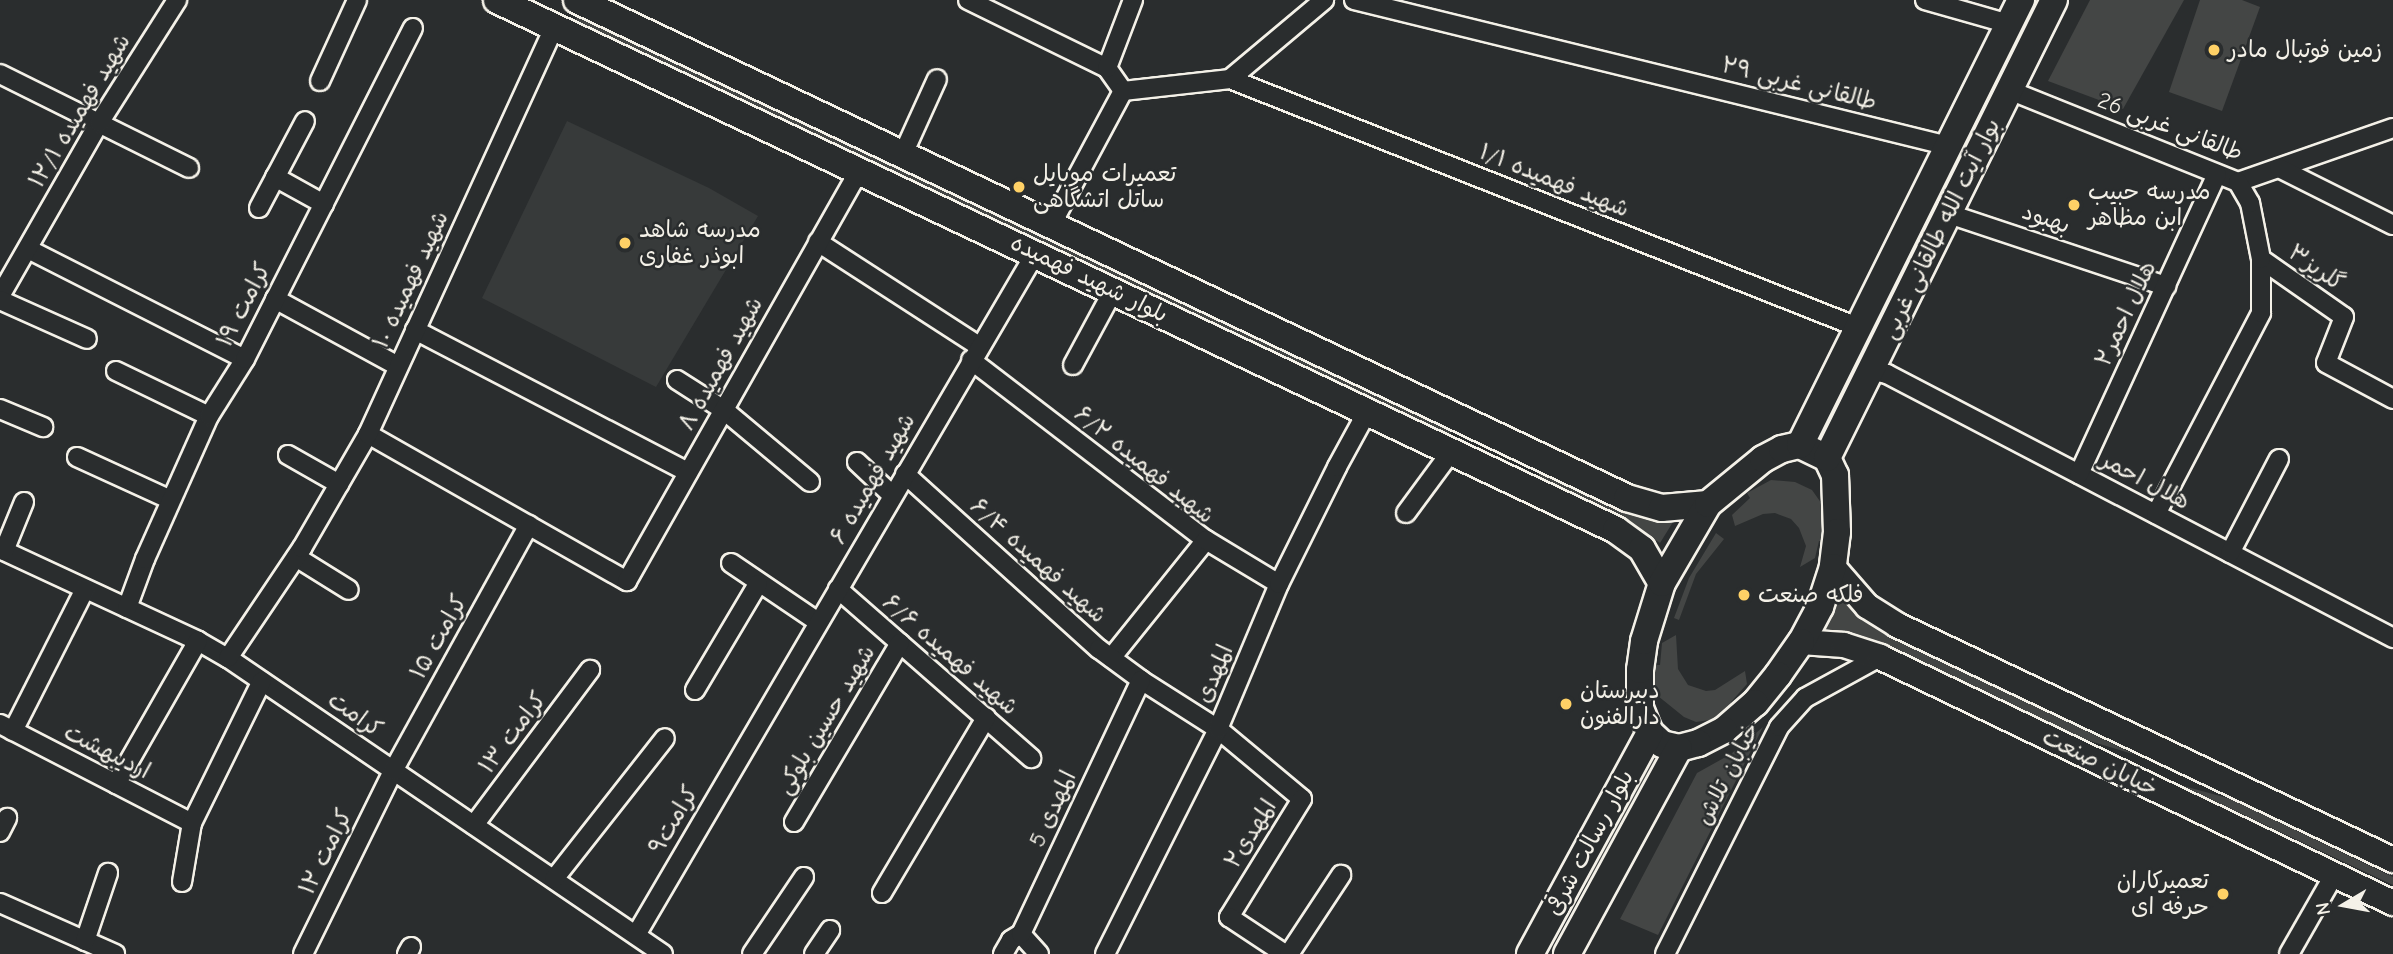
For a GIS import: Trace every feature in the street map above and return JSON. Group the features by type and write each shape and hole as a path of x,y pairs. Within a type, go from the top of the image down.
{"main road":[{"name":"بلوار شهید فهمیده","path":"497,0 1616,530 1642,549 1662,583"},
{"name":"بلوار شهید فهمیده","path":"577,0 1628,498 1662,508 1707,504"},
{"name":"بوار آیت الله طالقانی غربی","path":"1800,445 2021,0"},
{"name":"بوار آیت الله طالقانی غربی","path":"1827,458 1873,371 2054,0"},
{"path":"1800,445 1827,458 1835,475 1838,500 1833,566 1820,607 1801,642 1755,703 1724,730 1698,743 1679,748 1662,744 1650,733 1640,708 1640,670 1644,641 1662,583 1707,504 1763,459 1782,449 1800,445"},
{"path":"1517,483 1532,453"},
{"name":"خیابان صنعت","path":"1833,566 1867,606 1897,625 2393,860"},
{"name":"خیابان صنعت","path":"1801,642 1844,645 1880,657 2393,903"},
{"name":"بلوار رسالت شرقی","path":"1530,954 1650,733"},
{"name":"بلوار رسالت شرقی","path":"1567,954 1679,748"},
{"path":"2149,786 2165,752"},
{"path":"1566,888 1594,903"}],"street":[{"name":"شهید فهمیده ۱۲/۱","path":"0,298 99,123 177,0"},
{"path":"320,81 357,0"},
{"path":"968,0 989,5 1107,68 1123,91"},
{"path":"1107,68 1133,0"},
{"path":"1123,91 1230,79 1324,0"},
{"name":"طالقانی غربی ۲۹","path":"1354,0 1949,146"},
{"path":"1925,0 2010,24"},
{"name":"کرامت ۱۹","path":"127,608 209,416 245,359 413,28"},
{"name":"شهید فهمیده ۱۰","path":"228,658 299,552 368,434 554,28"},
{"path":"0,74 189,168"},
{"path":"903,154 937,79"},
{"name":"شهید فهمیده ۱/۱","path":"1230,79 1860,328"},
{"name":"طالقانی غربی 26","path":"2010,90 2238,182 2393,128"},
{"path":"1051,225 1123,91"},
{"path":"259,208 304,121"},
{"path":"2279,168 2393,225"},
{"name":"شهید فهمیده ۸","path":"529,525 627,581 859,171"},
{"name":"هلال احمر۲","path":"2079,474 2217,174"},
{"path":"275,177 324,204"},
{"path":"2156,514 2260,313 2261,259 2250,203 2238,182"},
{"name":"بهبود","path":"1949,214 2166,286"},
{"name":"شهید فهمیده ۶/۲","path":"818,242 884,283 1206,540 1111,658"},
{"path":"28,249 245,359"},
{"name":"شهید فهمیده ۶","path":"755,731 1035,254"},
{"name":"گلریز۳","path":"2261,259 2344,317 2326,363 2393,399"},
{"path":"1073,365 1114,291"},
{"path":"0,298 87,340"},
{"path":"275,299 398,366"},
{"path":"415,330 688,472"},
{"path":"116,371 209,416"},
{"name":"هلال احمر","path":"1873,371 1887,374 2393,638"},
{"path":"677,380 724,410 810,482"},
{"path":"0,409 43,427"},
{"name":"المهدی","path":"1105,954 1218,729 1279,584 1367,412"},
{"path":"368,434 529,525"},
{"path":"1406,513 1451,452"},
{"path":"288,455 339,484"},
{"path":"77,457 171,500"},
{"path":"2230,553 2279,459"},
{"path":"857,462 892,495"},
{"name":"شهید فهمیده ۶/۴","path":"905,474 1111,658 1218,729"},
{"path":"2,550 24,502"},
{"name":"کرامت ۱۵","path":"393,771 529,525"},
{"path":"1206,540 1279,584"},
{"name":"کرامت","path":"2,550 198,641 228,658 663,954"},
{"path":"299,552 349,590"},
{"path":"731,564 818,622"},
{"path":"695,690 758,584"},
{"path":"6,728 85,589"},
{"name":"شهید فهمیده ۶/۶","path":"838,589 1031,758"},
{"path":"116,784 198,641"},
{"name":"شهید حسین بلوکی","path":"793,822 900,643"},
{"name":"خیابان تلاش","path":"1665,954 1779,727 1805,698 1880,657"},
{"name":"کرامت ۱۳","path":"474,825 590,670"},
{"name":"المهدی 5","path":"1003,954 1011,940 1021,934 1141,680"},
{"path":"182,882 192,823 262,681"},
{"path":"882,893 986,719"},
{"name":"اردیبهشت","path":"6,728 192,823"},
{"name":"المهدی۲","path":"1218,729 1302,799 1229,917 1287,954"},
{"name":"کرامت۹","path":"636,935 755,731"},
{"path":"554,879 665,738"},
{"name":"کرامت ۱۲","path":"303,954 393,771"},
{"path":"85,941 108,873"},
{"path":"1287,954 1341,875"},
{"path":"2289,954 2334,875"},
{"path":"752,954 804,877"},
{"path":"0,903 115,954"},
{"path":"814,954 830,930"},
{"path":"1021,934 1039,954"}],"shaded area":[{"path":"2034,0 2043,0 1825,445 1817,440"},
{"path":"2090,0 2184,0 2123,109 2048,81"},
{"name":"زمین فوتبال مادر","path":"2200,0 2242,0 2260,7 2222,111 2169,92"},
{"path":"579,12 1451,431 1449,435 1443,433 1387,408 866,158 574,23"},
{"name":"مدرسه شاهد ابوذر غفاری","path":"567,121 709,188 758,216 656,387 482,298"},
{"path":"1540,472 1638,517 1673,522 1660,543 1628,522 1536,482"},
{"path":"1771,480 1795,482 1812,490 1824,507 1823,541 1819,541 1815,558 1800,567 1806,546 1799,528 1791,519 1775,513 1763,514 1735,526 1732,515 1750,498 1747,493"},
{"path":"1716,533 1724,539 1696,574 1679,620 1674,618 1689,578"},
{"path":"1839,597 1885,633 2136,755 2080,738 1879,642 1849,633 1825,631"},
{"path":"1676,635 1678,669 1688,685 1706,691 1715,690 1745,671 1747,684 1731,702 1733,705 1717,719 1696,722 1684,717 1658,696 1654,685 1655,665 1660,665 1662,643"},
{"path":"1763,727 1658,935 1620,919 1697,773 1731,754"},
{"path":"1654,756 1660,759 1591,885 1585,881"},
{"path":"2180,785 2231,799 2393,877 2393,885"}],"place":[{"name":"زمین فوتبال مادر","path":"2214,50"},
{"name":"تعمیرات موبایل ساتل اتشگاهی","path":"1019,187"},
{"name":"مدرسه حبیب ابن مظاهر","path":"2074,205"},
{"name":"مدرسه شاهد ابوذر غفاری","path":"625,243"},
{"name":"فلکه صنعت","path":"1744,595"},
{"name":"دبیرستان دارالفنون","path":"1566,704"},
{"name":"تعمیرکاران حرفه ای","path":"2223,894"}]}
